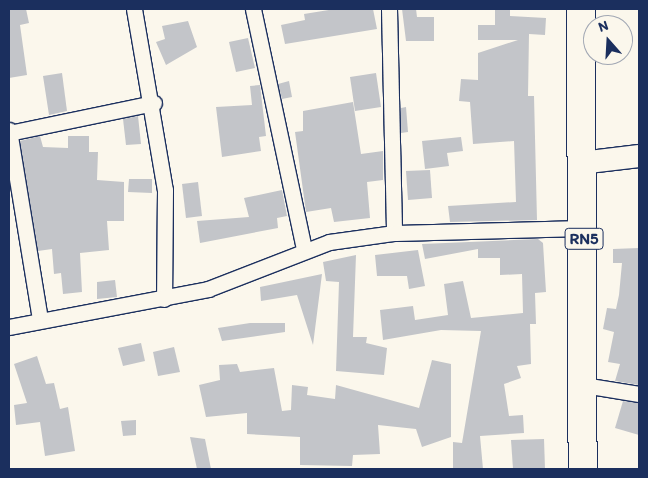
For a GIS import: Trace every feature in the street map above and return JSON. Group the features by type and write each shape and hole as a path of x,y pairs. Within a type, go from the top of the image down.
{"highway":[{"name":"RN5","path":"581,9 580,163 584,228 583,469"}],"street":[{"path":"134,9 154,103 165,190 164,299"},
{"path":"253,9 304,249"},
{"path":"389,9 394,232"},
{"path":"40,319 9,132 154,103"},
{"path":"580,163 639,156"},
{"path":"9,327 40,319 164,299 247,275 304,249 394,232 584,228"},
{"path":"584,385 639,394"}],"building":[{"path":"9,9 26,9 29,23 20,25 27,75 9,78"},
{"path":"335,9 373,9 377,29 285,44 281,25 305,20 304,14"},
{"path":"402,9 416,9 417,17 434,17 434,41 406,41"},
{"path":"495,9 510,9 510,16 546,18 545,35 529,34 528,96 534,96 537,220 450,222 448,206 516,202 514,141 473,144 470,102 459,101 461,79 478,80 478,53 518,40 478,40 478,25 495,25"},
{"path":"188,21 197,47 166,65 156,42 165,39 162,26"},
{"path":"248,38 255,68 236,72 229,42"},
{"path":"62,73 67,111 49,115 43,76"},
{"path":"376,73 381,107 355,111 350,77"},
{"path":"289,81 292,97 282,99 278,84"},
{"path":"260,85 266,136 259,137 261,151 222,157 216,107 252,105 250,86"},
{"path":"353,102 361,154 383,151 383,180 367,182 370,218 334,222 331,208 306,212 295,132 303,131 303,111"},
{"path":"406,107 408,132 401,133 401,108"},
{"path":"138,116 141,144 126,145 123,119"},
{"path":"40,136 43,147 68,148 68,136 89,136 89,152 98,152 97,180 124,182 124,221 107,221 109,250 80,253 82,292 63,294 61,273 54,274 52,249 38,251 20,141"},
{"path":"461,137 463,151 447,153 449,166 425,169 422,141"},
{"path":"430,170 432,198 408,200 406,171"},
{"path":"129,179 152,179 152,193 128,192"},
{"path":"198,182 202,216 186,218 182,184"},
{"path":"282,190 287,216 277,218 278,228 200,243 197,221 249,217 244,198"},
{"path":"538,239 543,243 546,292 535,293 536,324 530,324 531,364 517,366 521,378 504,384 509,416 523,415 524,433 480,436 483,469 453,469 453,442 462,443 481,331 441,330 383,340 380,310 413,306 415,320 448,315 444,284 463,281 471,318 523,313 522,274 500,275 500,258 478,258 478,249 425,259 422,244"},
{"path":"639,248 639,385 615,381 620,364 608,362 614,332 603,329 607,308 616,309 619,295 622,263 613,263 613,249"},
{"path":"418,250 425,286 409,289 407,276 377,276 375,255"},
{"path":"356,255 353,337 367,337 366,343 387,348 384,375 336,371 339,282 326,281 323,262"},
{"path":"322,274 313,345 297,295 261,301 260,287"},
{"path":"115,280 117,297 97,299 97,282"},
{"path":"250,323 285,323 285,332 222,341 218,328"},
{"path":"141,343 145,361 123,366 118,348"},
{"path":"174,347 180,372 158,376 153,352"},
{"path":"37,356 46,384 54,383 60,409 68,407 75,451 45,456 40,422 16,425 14,405 27,403 14,364"},
{"path":"432,360 451,364 451,437 422,447 416,429 378,425 380,454 353,455 352,466 300,465 300,437 247,434 247,413 206,417 199,385 220,380 219,365 237,364 240,372 274,368 282,411 291,410 292,385 308,387 307,395 335,399 336,385 419,408"},
{"path":"623,401 639,403 639,435 615,428"},
{"path":"136,420 136,435 123,436 121,421"},
{"path":"190,437 205,439 211,469 197,469"},
{"path":"544,439 545,469 513,469 511,440"}]}
